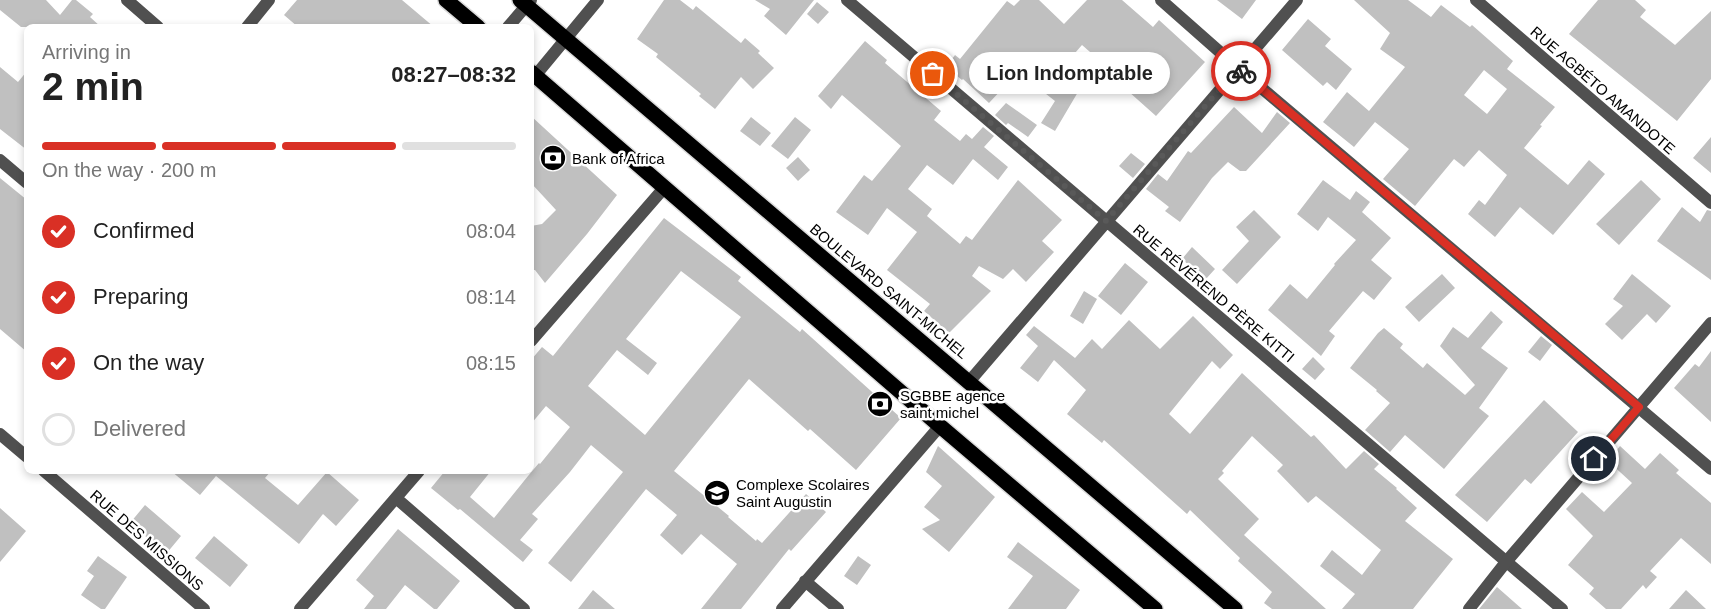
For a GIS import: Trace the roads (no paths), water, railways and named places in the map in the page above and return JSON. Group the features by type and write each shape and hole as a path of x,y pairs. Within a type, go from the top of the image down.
{"main road":[{"path":"446,0 474,24"},
{"name":"BOULEVARD SAINT-MICHEL","path":"526,2 566,39 1235,609"},
{"path":"534,75 1155,609"}],"street":[{"path":"127,0 155,24"},
{"path":"249,24 269,0"},
{"path":"534,73 598,0"},
{"name":"RUE RÉVÉREND PÈRE KITTI","path":"846,0 1562,609"},
{"path":"1161,0 1711,469"},
{"path":"968,382 1297,0"},
{"name":"RUE AGBÉTO AMANDOTE","path":"1476,0 1711,203"},
{"path":"510,24 526,2"},
{"path":"0,160 24,180"},
{"path":"534,338 664,188"},
{"path":"1469,609 1506,562 1711,323"},
{"path":"782,609 940,426"},
{"path":"0,434 24,454"},
{"name":"RUE DES MISSIONS","path":"47,474 204,609"},
{"path":"300,609 416,474"},
{"path":"396,498 524,609"},
{"path":"805,581 838,609"}],"place":[{"name":"Lion Indomptable","path":"933,74"},
{"name":"Bank of Africa","path":"553,158"},
{"name":"SGBBE agence saint michel","path":"880,404"},
{"name":"Complexe Scolaires Saint Augustin","path":"717,493"}]}
